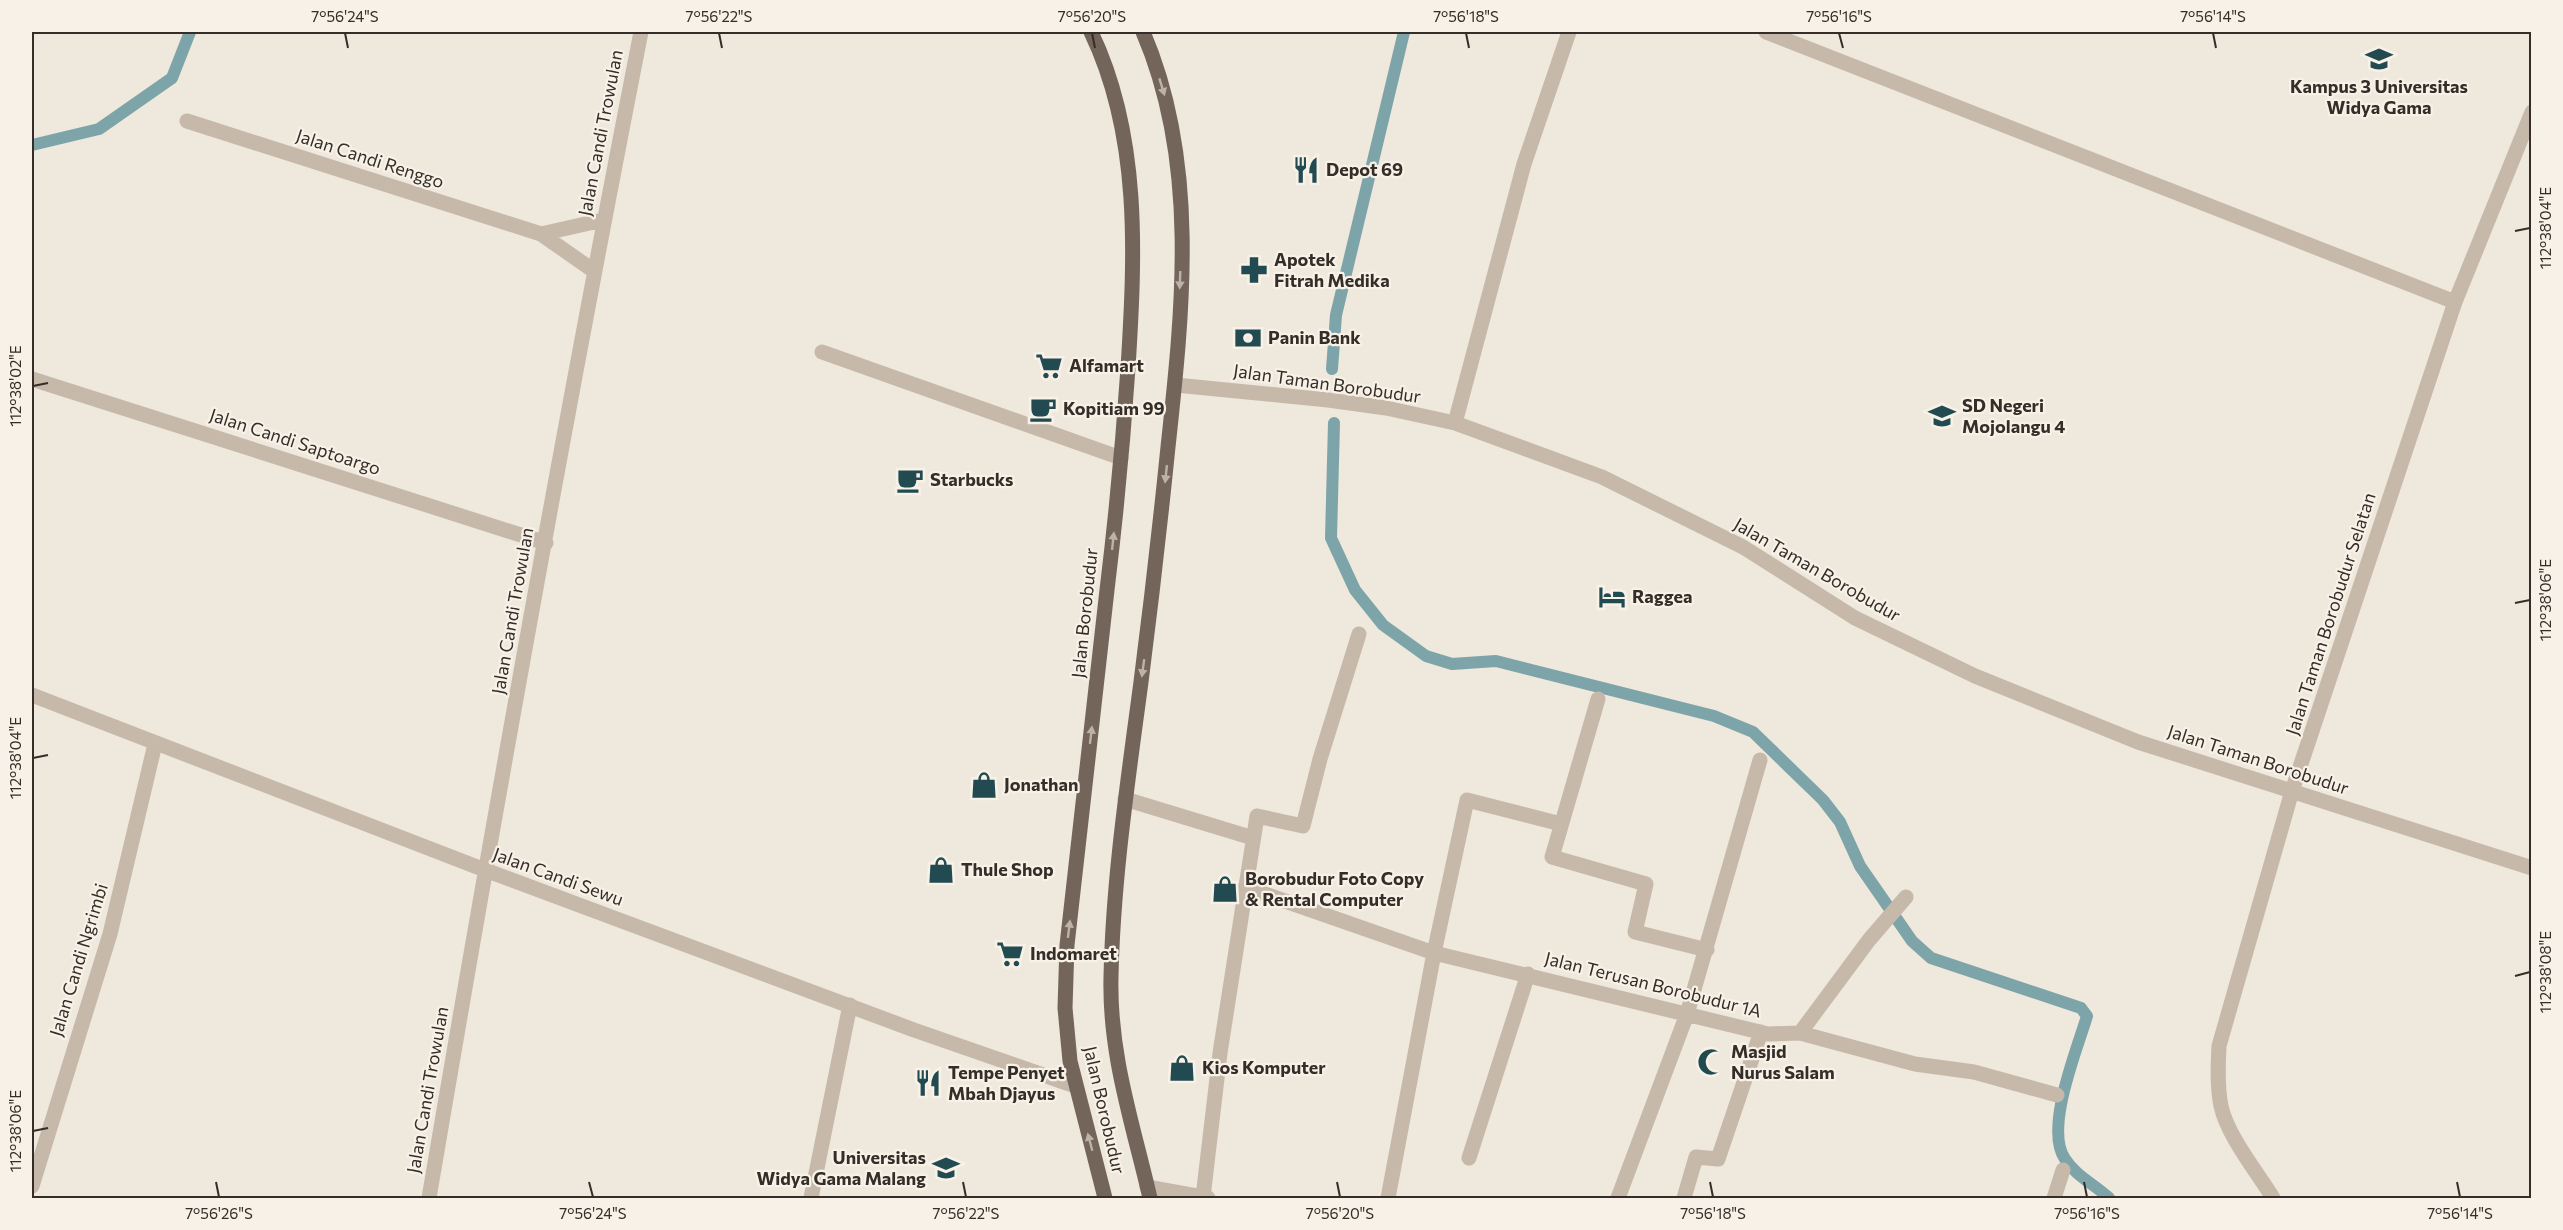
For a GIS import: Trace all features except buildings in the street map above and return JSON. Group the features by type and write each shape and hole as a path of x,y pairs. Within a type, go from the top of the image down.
{"main road":[{"name":"Jalan Borobudur","path":"1090,32 1104,59 1121,116 1132,208 1132,303 1121,458 1067,945 1065,1008 1075,1086 1105,1198"},
{"name":"Jalan Borobudur","path":"1143,32 1153,54 1171,115 1181,203 1176,385 1158,554 1125,799 1114,933 1112,1023 1118,1070 1148,1193"}],"street":[{"name":"Jalan Candi Trowulan","path":"429,1198 485,870 603,220 641,32"},
{"path":"1455,423 1524,164 1569,32"},
{"path":"1766,32 2455,302"},
{"name":"Jalan Taman Borobudur Selatan","path":"2273,1198 2233,1134 2221,1107 2218,1077 2219,1046 2292,791 2455,302 2532,112"},
{"name":"Jalan Candi Renggo","path":"187,121 541,234 594,271"},
{"path":"541,234 603,220"},
{"path":"822,352 1121,458"},
{"name":"Jalan Candi Saptoargo","path":"32,379 546,543"},
{"name":"Jalan Taman Borobudur","path":"1176,385 1328,400 1386,408 1455,423 1602,477 1743,547 1855,618 1975,676 2138,742 2532,868"},
{"path":"1148,1193 1205,1198 1245,887 1257,816 1303,826 1320,759 1359,634"},
{"name":"Jalan Candi Sewu","path":"32,695 485,870 1020,1068 1075,1086"},
{"path":"1598,699 1552,857 1646,884 1635,932 1707,950"},
{"name":"Jalan Candi Ngrimbi","path":"32,1186 110,934 155,744"},
{"path":"1618,1198 1687,1014 1760,759"},
{"path":"1125,799 1253,838"},
{"path":"1388,1198 1434,953 1467,800 1561,824"},
{"name":"Jalan Terusan Borobudur 1A","path":"1245,887 1434,953 1761,1032 1800,1033 1915,1064 1974,1072 2057,1095"},
{"path":"1800,1033 1869,940 1903,902"},
{"path":"1468,1158 1528,974"},
{"path":"811,1198 850,1005"},
{"path":"1684,1198 1696,1157 1718,1159 1761,1032"},
{"path":"2054,1198 2063,1170"}],"waterway":[{"path":"32,145 99,129 172,78 190,32"},
{"path":"1332,369 1336,315 1404,32"},
{"path":"1334,423 1331,538 1355,590 1383,625 1426,656 1452,664 1496,661 1714,716 1753,732 1823,800 1840,822 1860,866 1912,941 1931,958 2081,1008 2087,1016 2064,1089 2058,1129 2060,1146 2065,1159 2074,1170 2109,1198"}],"place":[{"name":"Kampus 3 Universitas Widya Gama","path":"2379,59"},
{"name":"Depot 69","path":"1306,170"},
{"name":"Apotek Fitrah Medika","path":"1254,270"},
{"name":"Panin Bank","path":"1248,338"},
{"name":"Alfamart","path":"1049,366"},
{"name":"Kopitiam 99","path":"1043,409"},
{"name":"SD Negeri Mojolangu 4","path":"1942,416"},
{"name":"Starbucks","path":"910,480"},
{"name":"Raggea","path":"1612,597"},
{"name":"Jonathan","path":"984,785"},
{"name":"Thule Shop","path":"941,870"},
{"name":"Borobudur Foto Copy & Rental Computer","path":"1225,889"},
{"name":"Indomaret","path":"1010,954"},
{"name":"Masjid Nurus Salam","path":"1711,1062"},
{"name":"Kios Komputer","path":"1182,1068"},
{"name":"Tempe Penyet Mbah Djayus","path":"928,1083"},
{"name":"Universitas Widya Gama Malang","path":"946,1168"}]}
